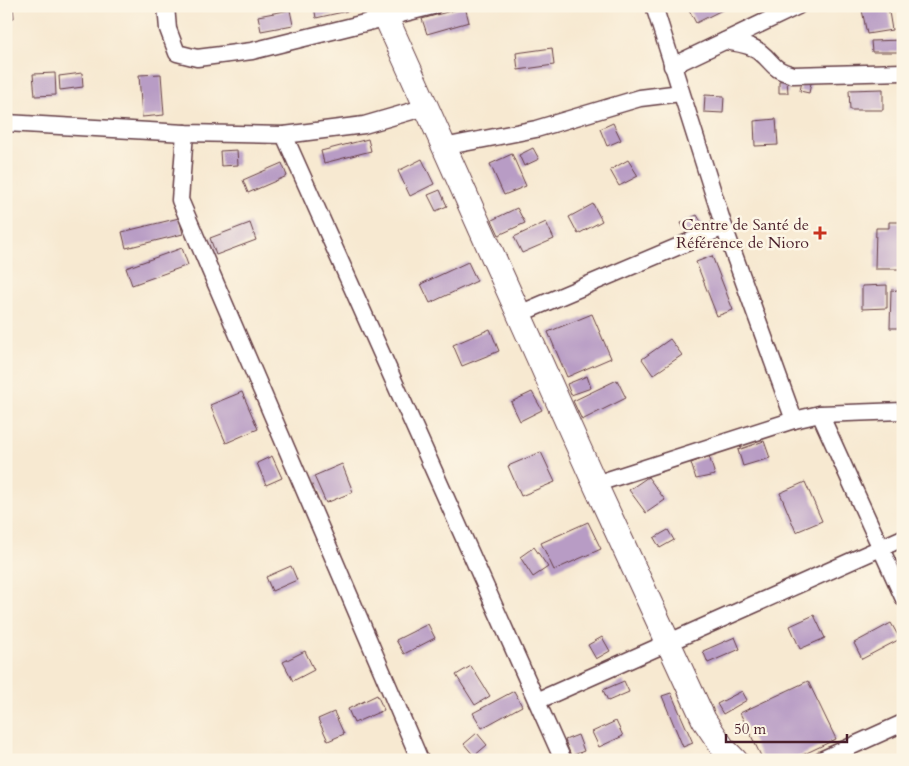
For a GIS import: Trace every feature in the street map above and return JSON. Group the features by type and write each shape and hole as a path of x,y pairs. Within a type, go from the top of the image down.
{"street":[{"path":"166,6 168,29 177,53 197,58 252,51 384,12 432,6"},
{"path":"654,6 724,228 794,420"},
{"path":"672,66 798,6"},
{"path":"384,12 595,484 704,720 723,748 735,760"},
{"path":"725,41 748,46 759,51 778,71 793,75 903,72"},
{"path":"444,147 536,129 640,98 681,93"},
{"path":"6,124 185,133 284,135 364,125 426,107"},
{"path":"185,133 180,200 420,760"},
{"path":"284,135 563,760"},
{"path":"519,314 724,228"},
{"path":"595,484 794,420 820,414 903,411"},
{"path":"820,414 903,597"},
{"path":"537,701 903,538"},
{"path":"821,760 903,723"}],"building":[{"path":"6,6 13,6 14,18 6,19"},
{"path":"314,6 360,6 361,8 316,18"},
{"path":"687,6 730,6 696,23"},
{"path":"888,6 892,30 867,34 862,10"},
{"path":"465,7 469,22 427,34 422,19"},
{"path":"290,10 293,25 261,31 258,16"},
{"path":"903,40 903,52 872,52 871,41"},
{"path":"552,48 554,65 518,70 516,53"},
{"path":"55,73 56,95 35,96 33,74"},
{"path":"82,73 83,87 60,90 59,76"},
{"path":"161,74 164,115 142,117 139,75"},
{"path":"787,80 788,93 779,93 779,81"},
{"path":"802,81 811,83 809,93 800,91"},
{"path":"883,89 883,110 850,110 849,90"},
{"path":"705,95 724,96 723,113 704,112"},
{"path":"776,119 778,145 755,146 754,121"},
{"path":"613,123 621,140 607,146 600,129"},
{"path":"368,139 371,151 324,163 321,151"},
{"path":"533,148 539,159 524,166 519,155"},
{"path":"237,150 238,165 221,166 220,151"},
{"path":"512,154 526,186 504,195 490,164"},
{"path":"422,159 434,184 410,196 398,171"},
{"path":"628,160 638,176 619,186 610,170"},
{"path":"282,163 287,176 248,193 243,180"},
{"path":"440,190 447,206 436,211 428,195"},
{"path":"593,204 602,221 578,234 569,217"},
{"path":"517,208 525,223 499,235 492,220"},
{"path":"697,215 706,230 689,239 681,223"},
{"path":"179,218 183,234 126,248 122,232"},
{"path":"546,222 554,239 522,253 514,237"},
{"path":"889,222 903,222 903,269 875,269 876,228 889,228"},
{"path":"250,223 256,240 216,255 210,238"},
{"path":"182,248 188,265 132,285 126,268"},
{"path":"712,256 733,310 717,316 696,262"},
{"path":"468,262 477,281 430,303 421,284"},
{"path":"887,285 887,308 862,309 862,286"},
{"path":"891,290 903,291 903,328 890,328"},
{"path":"592,314 611,358 567,377 548,332"},
{"path":"490,329 499,351 462,366 453,345"},
{"path":"670,339 682,355 653,375 642,359"},
{"path":"587,376 591,388 571,395 567,384"},
{"path":"617,380 626,398 582,420 573,401"},
{"path":"242,392 258,429 226,443 210,405"},
{"path":"532,392 542,410 520,421 511,402"},
{"path":"764,441 770,458 743,466 738,450"},
{"path":"541,452 555,482 521,496 508,466"},
{"path":"272,456 282,478 266,485 257,463"},
{"path":"709,456 715,475 696,479 691,463"},
{"path":"342,464 353,492 326,503 314,476"},
{"path":"648,477 665,500 646,513 629,490"},
{"path":"805,482 822,521 796,532 780,493"},
{"path":"588,522 601,549 554,570 541,543"},
{"path":"668,530 674,540 660,548 654,538"},
{"path":"534,547 548,567 533,577 520,557"},
{"path":"291,566 297,580 272,591 266,577"},
{"path":"814,615 825,638 800,649 790,626"},
{"path":"891,623 900,639 862,659 854,643"},
{"path":"428,624 435,638 404,654 396,640"},
{"path":"602,637 610,651 596,659 588,645"},
{"path":"735,637 740,649 708,663 703,651"},
{"path":"305,651 314,670 293,681 283,662"},
{"path":"471,666 490,696 475,705 456,675"},
{"path":"624,681 629,692 608,701 603,690"},
{"path":"808,681 836,739 792,760 763,760 740,713"},
{"path":"514,691 522,706 482,728 473,713"},
{"path":"742,691 747,700 723,714 717,704"},
{"path":"671,693 693,743 683,747 662,696"},
{"path":"377,695 384,710 354,723 348,709"},
{"path":"334,712 344,734 328,741 318,719"},
{"path":"616,721 623,736 599,747 592,732"},
{"path":"477,733 487,745 474,756 464,744"},
{"path":"578,735 584,751 571,756 565,740"}],"place":[{"name":"Centre de Santé de Référence de Nioro","path":"820,233"}]}
